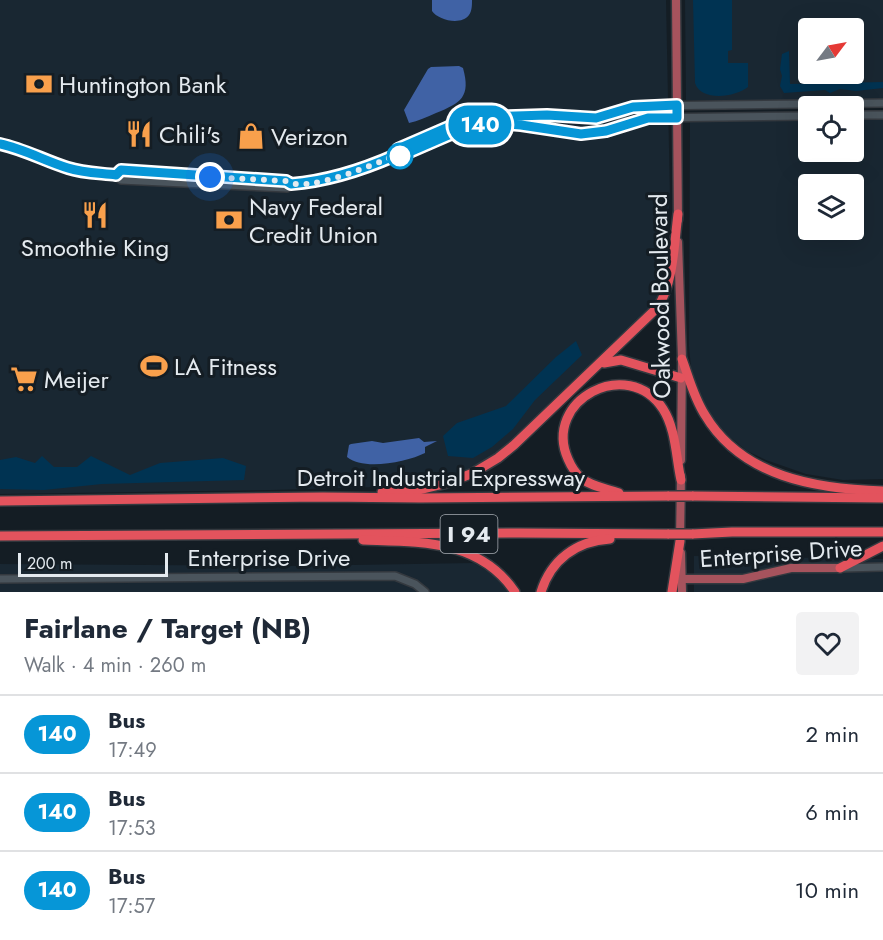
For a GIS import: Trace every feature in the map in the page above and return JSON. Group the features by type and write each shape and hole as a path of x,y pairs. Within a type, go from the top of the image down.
{"highway":[{"path":"323,496 419,490 448,483 473,473 498,458 654,312 662,301 669,280 678,214"},
{"path":"599,365 621,360 681,378"},
{"path":"682,360 694,394 706,417 721,437 745,457 778,474 812,485 841,490 883,491"},
{"path":"623,496 581,479 570,463 565,450 564,430 572,409 586,394 603,387 619,385 633,387 646,393 657,402 665,412 670,425 681,480"},
{"name":"Detroit Industrial Expressway","path":"0,501 323,496 883,498"},
{"name":"I 94","path":"0,536 883,532"},
{"path":"541,592 544,580 552,568 563,556 575,548 598,540 647,534"},
{"path":"291,535 449,547 462,550 484,561 500,574 515,592"},
{"path":"672,592 680,541"},
{"path":"840,568 883,546"}],"main road":[{"name":"Oakwood Boulevard","path":"676,0 682,360 680,541 682,592"},
{"name":"Enterprise Drive","path":"682,579 743,579 791,568 840,568"}],"street":[{"path":"396,155 398,149 468,120 504,115 583,119 606,116 642,106 883,102"},
{"path":"581,134 616,125 624,113 622,110"},
{"path":"864,115 883,115"},
{"path":"0,144 27,151 69,168 116,175 121,170 286,181 291,184 319,182 346,175 482,124 521,125 581,134 606,131 648,118 798,116"},
{"path":"548,130 546,122 549,120 575,122 583,119"},
{"name":"Enterprise Drive","path":"840,568 883,567"},
{"name":"Enterprise Drive","path":"0,579 395,576 415,584 425,592"}],"shaded area":[{"path":"0,0 666,0 670,199 660,288 656,300 645,315 506,447 490,459 470,469 433,483 413,486 271,490 0,494"},
{"path":"685,0 883,0 883,99 864,99 864,96 798,96 798,101 686,100"},
{"path":"693,0 732,0 732,50 728,51 728,63 748,63 748,87 743,90 728,95 711,95 704,93 695,83"},
{"path":"789,51 790,84 883,82 883,88 856,91 840,89 830,93 825,90 784,93 780,86 782,54"},
{"path":"864,118 883,118 883,479 843,480 806,474 766,460 747,451 726,434 709,414 697,391 691,368 689,346 690,120 798,119 798,162 864,162"},
{"path":"576,341 582,355 535,400 513,429 492,447 473,458 448,456 443,436 457,423 506,406 556,357"},
{"path":"42,456 54,467 77,467 91,456 130,475 160,463 223,458 246,466 244,480 102,484 44,490 0,489 0,460 16,457 35,463"},
{"path":"694,556 883,559 883,592 694,592"},
{"path":"474,563 495,576 508,592 0,592 0,564 293,566"}],"water":[{"path":"432,0 472,0 471,10 469,15 461,20 450,20 439,17 432,11"},
{"path":"459,66 463,68 466,86 462,98 452,106 409,123 404,110 428,69"},
{"path":"419,438 424,442 437,441 425,447 425,453 397,462 363,464 347,457 351,444 372,441 383,443"}],"bus line":[{"name":"140","path":"0,144 27,151 78,171 116,175 121,170 286,181 291,184 319,182 346,175 396,155 400,156 472,126 497,123 581,134 596,133 648,118 677,118 677,105 633,107 606,116 583,119 547,115 483,117 458,123 398,149"}],"place":[{"name":"Huntington Bank","path":"39,84"},
{"name":"Chili's","path":"139,134"},
{"name":"Verizon","path":"251,136"},
{"name":"Smoothie King","path":"95,215"},
{"name":"Navy Federal Credit Union","path":"229,220"},
{"name":"LA Fitness","path":"154,366"},
{"name":"Meijer","path":"24,379"}],"route":[{"path":"210,177 286,181 291,184 319,182 364,169 396,155 400,156"}]}
